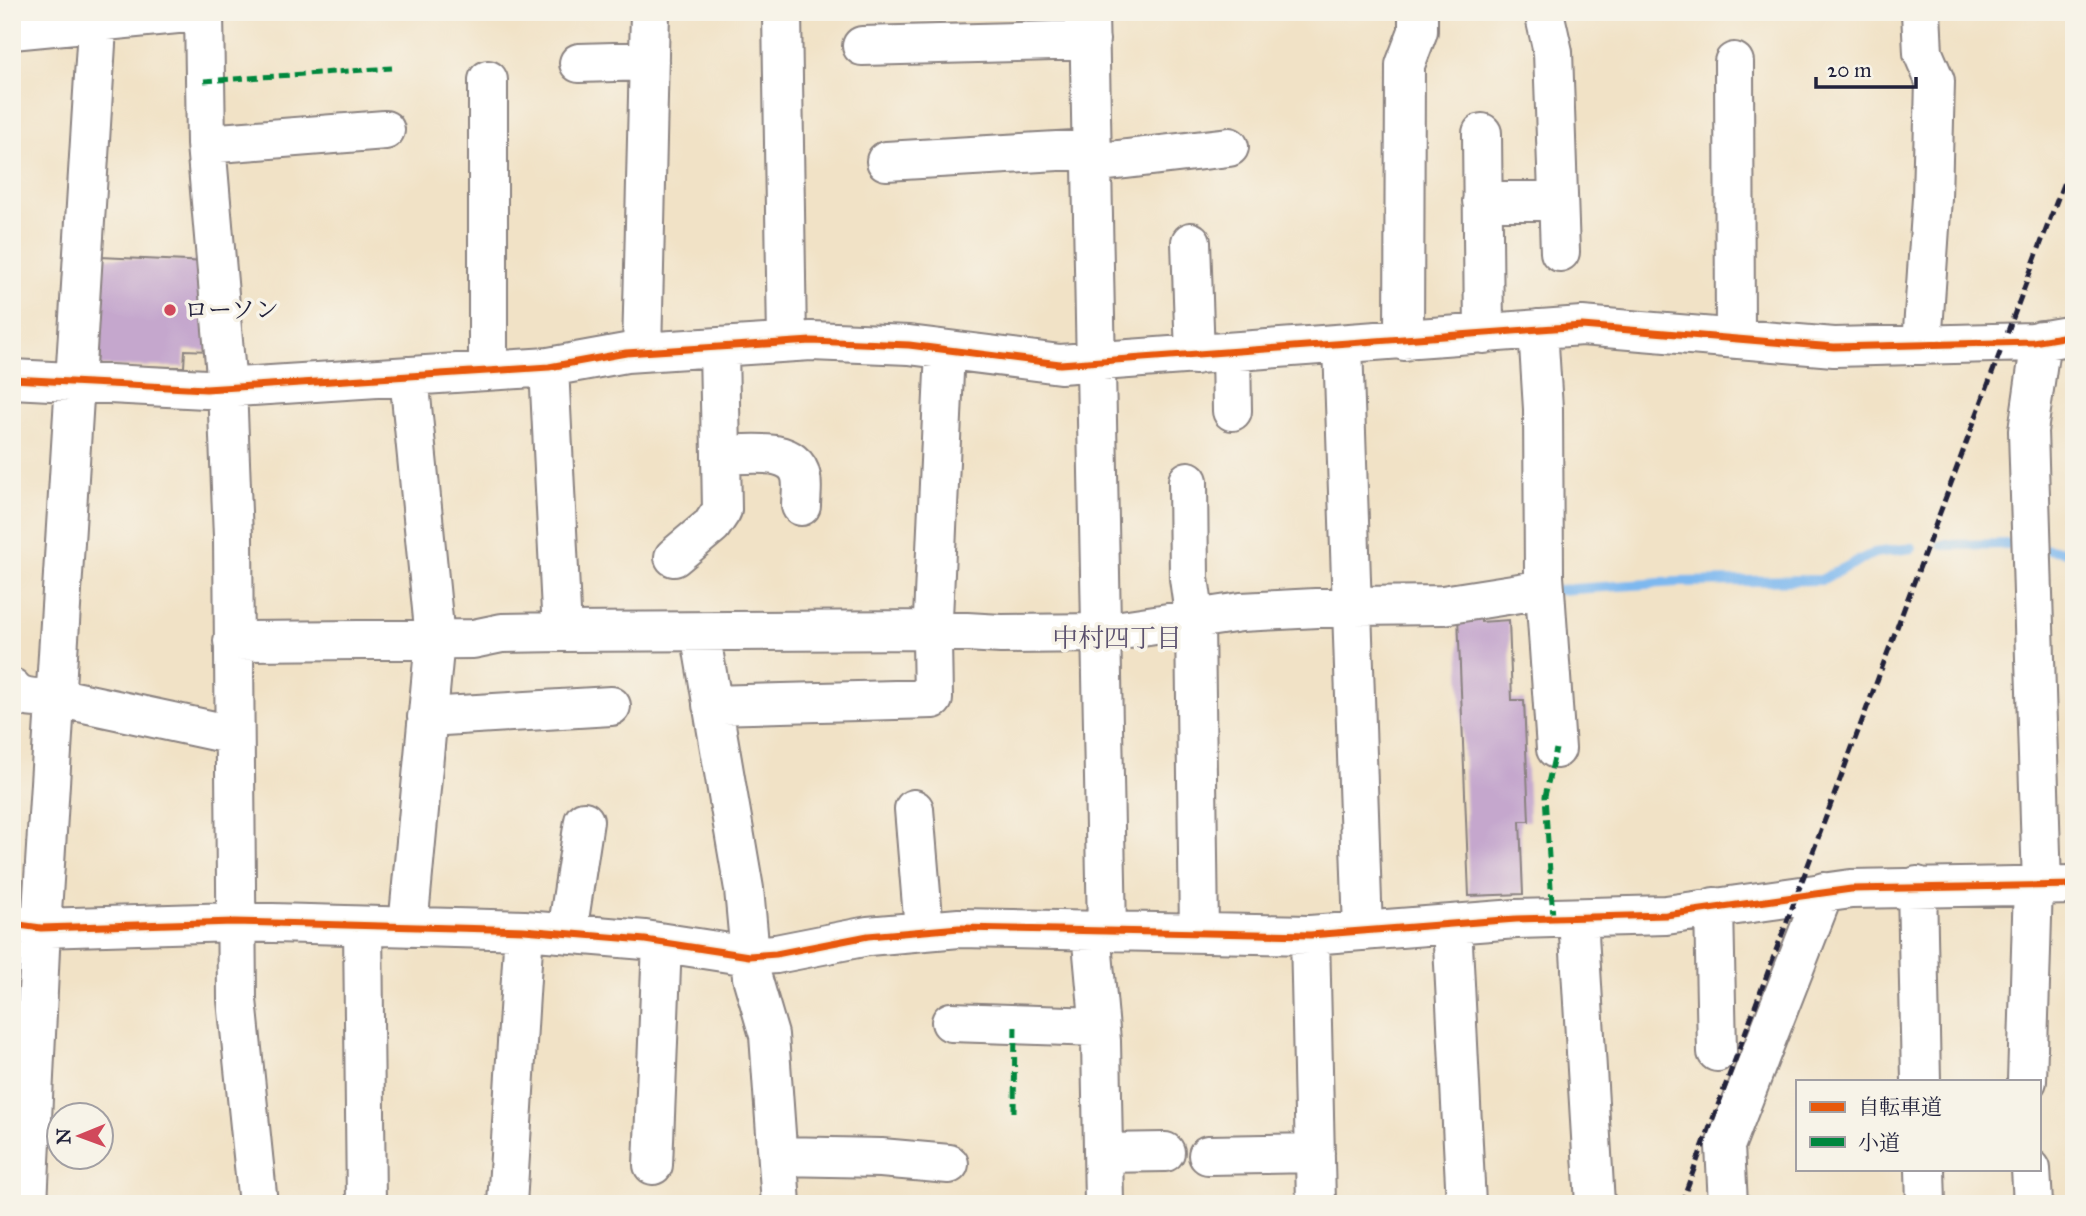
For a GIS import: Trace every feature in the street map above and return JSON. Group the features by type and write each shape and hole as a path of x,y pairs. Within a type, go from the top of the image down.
{"street":[{"path":"12,30 98,17 198,12"},
{"path":"204,12 206,144 227,387 237,1000 258,1204"},
{"path":"642,352 650,12"},
{"path":"782,12 787,342"},
{"path":"1405,341 1405,65 1418,31 1418,12"},
{"path":"1544,12 1553,52 1560,252"},
{"path":"1921,12 1923,53 1935,81 1932,198 1922,345"},
{"path":"28,1204 27,926 56,697 98,17"},
{"path":"862,46 1089,26 1102,633 1099,1027 1104,1204"},
{"path":"579,62 649,61"},
{"path":"1734,62 1735,339"},
{"path":"488,80 488,370"},
{"path":"206,144 385,130"},
{"path":"1482,133 1484,334"},
{"path":"886,161 1092,156 1229,147"},
{"path":"1482,201 1559,201"},
{"path":"1191,242 1213,354 1232,411"},
{"path":"12,379 227,387 549,367 642,352 787,342 909,345 1059,364 1405,341 1582,326 1834,347 2057,338 2028,431 2049,885 2027,1080"},
{"path":"1538,330 1543,409 1545,589 1556,749"},
{"path":"1343,345 1363,931"},
{"path":"674,557 712,526 722,510 719,346"},
{"path":"712,705 933,699 932,630 945,350"},
{"path":"549,367 562,632"},
{"path":"408,927 435,639 409,376"},
{"path":"721,454 783,456 795,465 801,476 802,506"},
{"path":"1188,481 1189,578 1195,621 1199,933"},
{"path":"233,641 473,639 502,633 562,632 932,630 1002,634 1102,633 1241,612 1443,605 1545,589"},
{"path":"699,632 744,889 752,977 769,1035 780,1156 781,1204"},
{"path":"12,688 16,693 32,698 56,697 233,735"},
{"path":"427,717 611,706"},
{"path":"914,809 924,930"},
{"path":"567,933 584,821"},
{"path":"27,926 234,922 524,930 662,943 749,956 776,954 868,936 924,930 1310,935 1452,924 1666,915 1824,892 1917,886 2049,885"},
{"path":"1917,886 1921,1080"},
{"path":"1728,1204 1725,1146 1824,892"},
{"path":"1714,907 1717,1052"},
{"path":"1578,918 1595,1204"},
{"path":"1452,924 1466,1204"},
{"path":"363,926 366,1204"},
{"path":"507,1204 524,930"},
{"path":"1310,935 1316,1204"},
{"path":"653,1165 662,943"},
{"path":"951,1022 1099,1027"},
{"path":"1103,1153 1165,1152"},
{"path":"1208,1155 1315,1153"},
{"path":"780,1156 881,1158 949,1164"},
{"path":"1925,1170 1926,1204"},
{"path":"2031,1170 2033,1204"}],"building":[{"path":"100,257 208,262 210,351 185,350 184,367 96,366"},
{"path":"1480,614 1481,622 1509,620 1512,700 1524,700 1529,821 1520,821 1523,894 1469,896 1458,615"}],"waterway":[{"path":"1942,545 2015,544"},
{"path":"1559,590 1677,582 1821,580 1874,553 1912,548"},
{"path":"2048,549 2074,553"}],"railway":[{"path":"1681,1204 2074,155"}],"marked path":[{"path":"12,14 17,12"},
{"path":"204,81 392,68"},
{"path":"1553,918 1545,796 1556,749"},
{"path":"1014,1112 1015,1024"}],"cycle path":[{"path":"12,379 206,389 549,367 626,353 811,341 909,345 1060,364 1582,326 1834,347 2033,342 2074,335"},
{"path":"12,924 41,928 234,922 524,930 645,940 749,956 776,954 868,936 959,928 1310,935 1516,919 1666,915 1851,889 2074,885"}],"place":[{"name":"ローソン","path":"170,310"}],"district":[{"name":"中村四丁目","path":"1117,638"}]}
